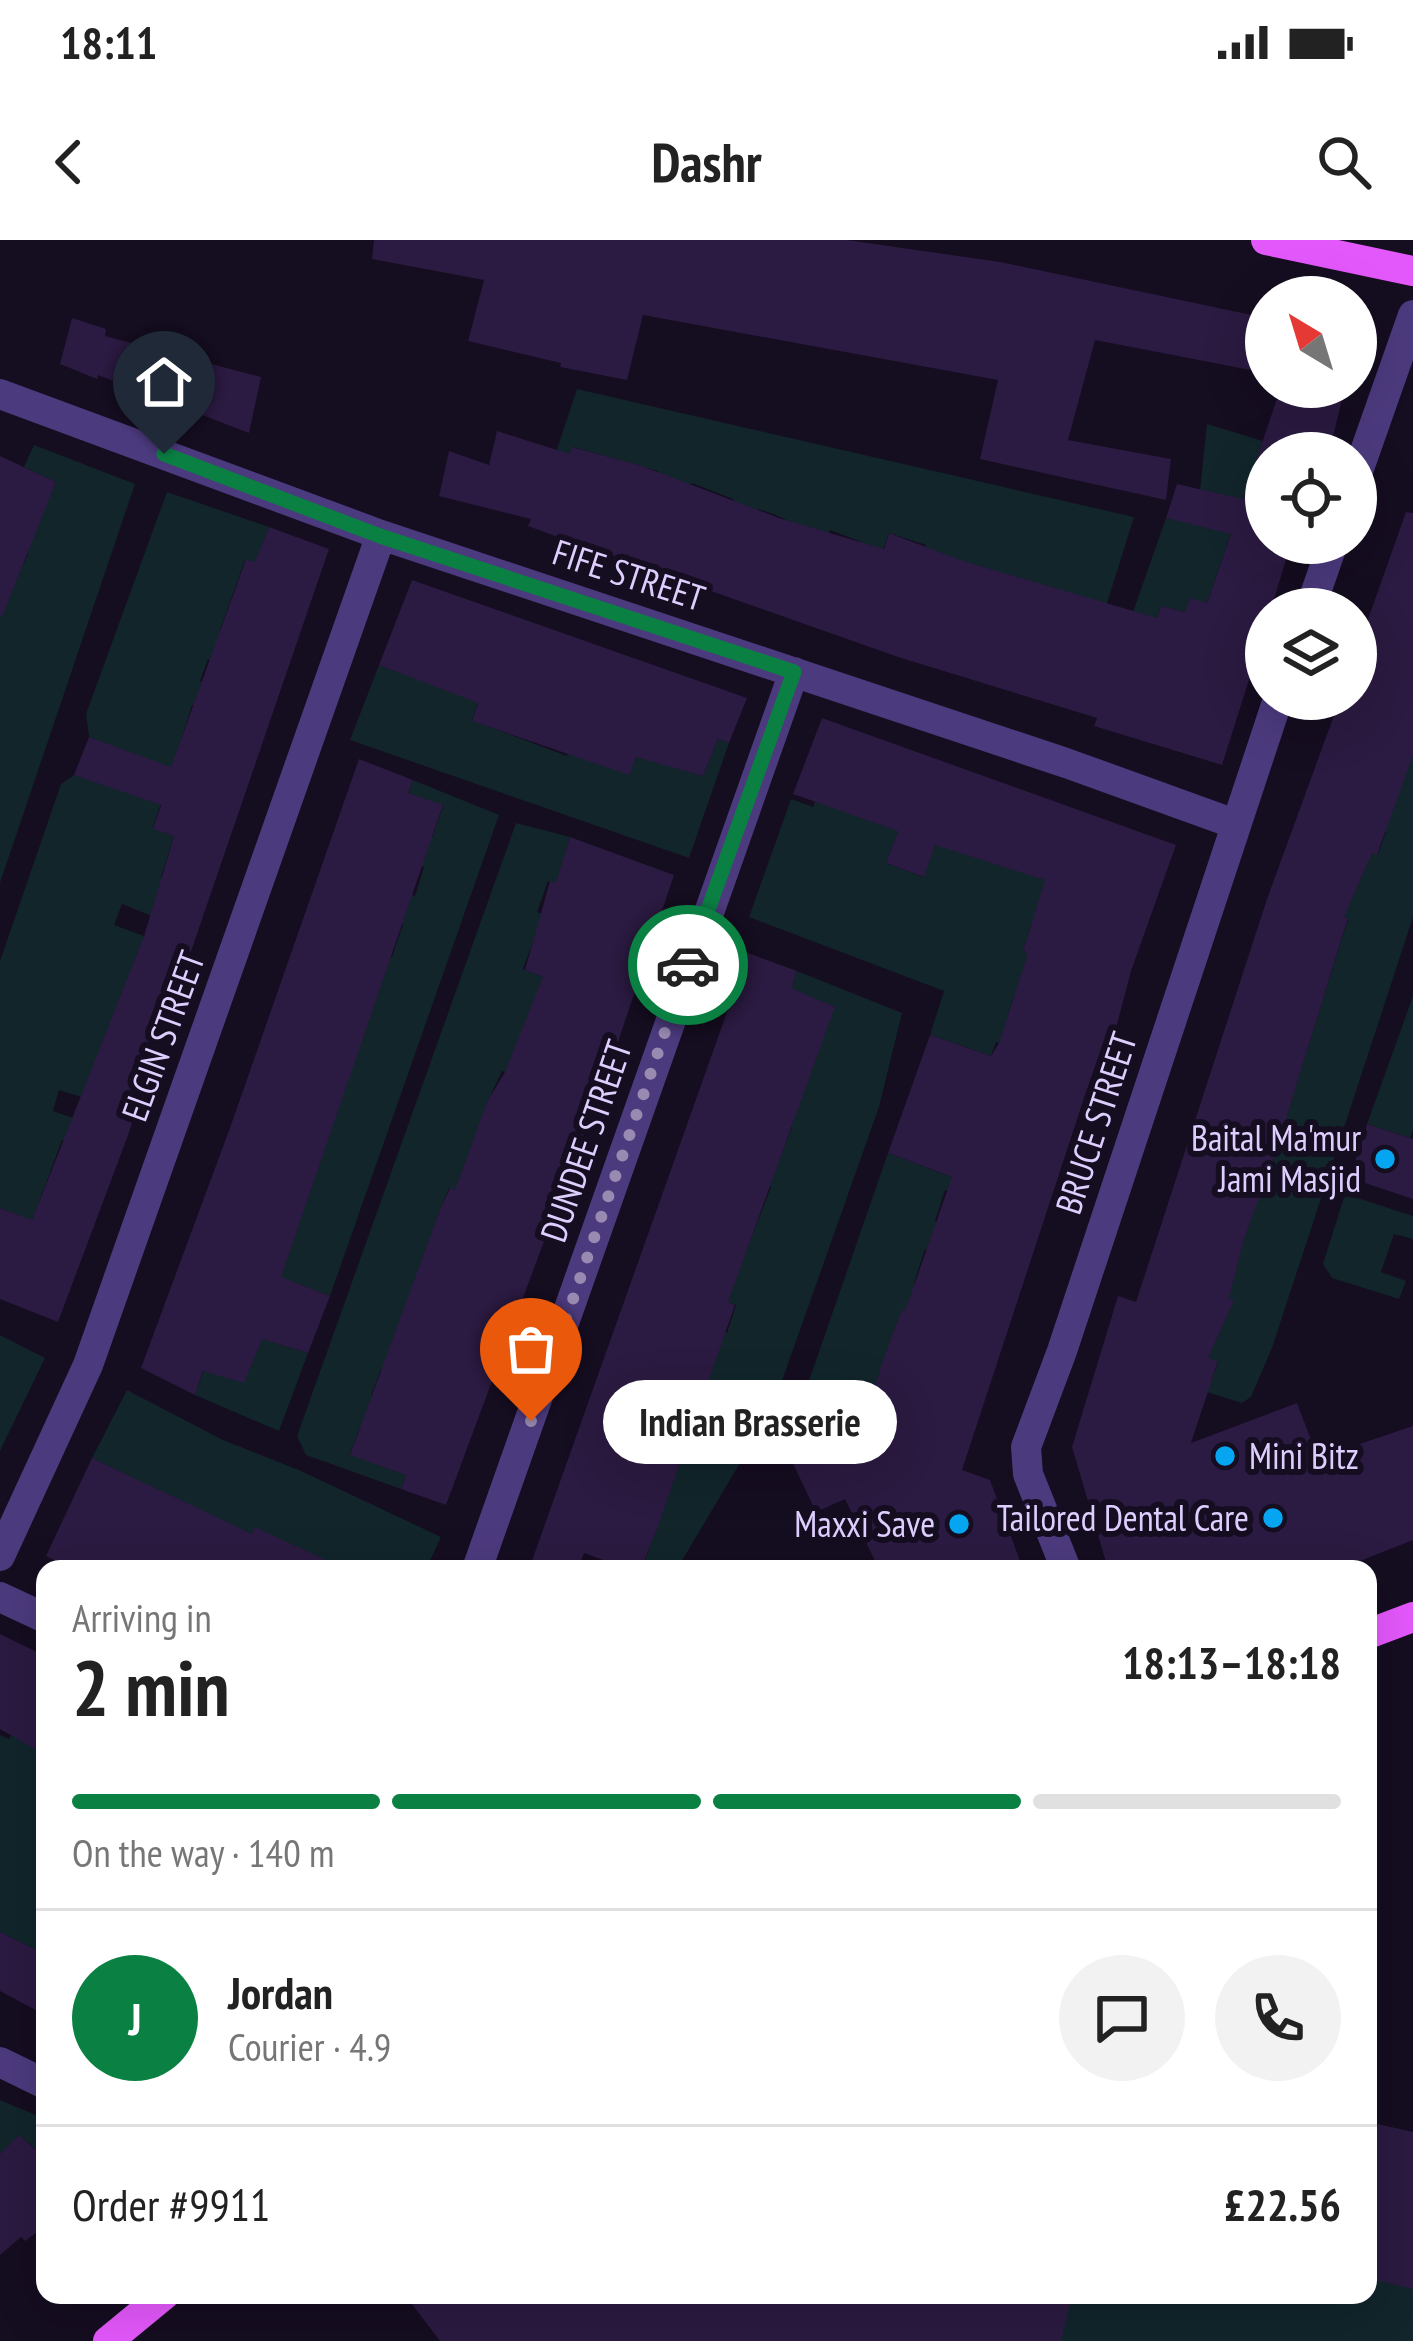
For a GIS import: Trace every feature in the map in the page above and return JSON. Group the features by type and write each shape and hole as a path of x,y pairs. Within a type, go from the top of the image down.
{"main road":[{"path":"1266,240 1413,272"},
{"path":"1377,1631 1413,1617"},
{"path":"108,2341 153,2304"}],"street":[{"path":"1372,432 1413,315"},
{"name":"FIFE STREET","path":"0,394 380,536 1235,824"},
{"name":"ELGIN STREET","path":"0,1556 88,1365 380,536"},
{"name":"DUNDEE STREET","path":"480,1560 794,672"},
{"name":"BRUCE STREET","path":"1062,1560 1028,1474 1026,1447 1272,720"},
{"path":"0,1597 36,1614"},
{"path":"0,2062 36,2080"}],"green space":[{"path":"577,389 1134,517 1092,651 1037,583 1007,574 990,619 910,594 926,545 889,533 873,577 853,570 862,542 830,530 819,557 794,526 770,513 758,509 750,532 725,525 733,499 692,483 680,507 658,471 573,447 565,468 552,464"},
{"path":"1207,424 1245,436 1245,493 1207,603 1185,612 1161,606 1153,632 1115,663 1166,518 1190,523 1200,490"},
{"path":"34,445 135,484 0,883 0,579 14,585 28,554 0,540 47,503 56,482 24,467"},
{"path":"167,492 269,527 262,545 266,566 245,560 220,630 249,673 208,659 200,681 225,690 216,712 192,705 153,828 174,836 161,877 202,891 152,916 122,904 114,925 144,936 119,1002 143,1046 106,1033 82,1097 59,1090 53,1111 76,1119 70,1143 62,1140 32,1221 0,1208 0,961 61,784 74,775 137,756 89,737 86,714"},
{"path":"413,636 489,668 472,720 567,756 590,697 629,774 654,714 667,765 703,776 718,739 729,743 689,858 350,740 379,665 400,673"},
{"path":"1413,726 1413,917 1272,1348 1251,1397 1242,1403 1158,1377 1212,1379 1218,1362 1201,1356 1286,1117 1348,919 1330,912 1362,876 1353,848 1378,854 1386,832 1362,825"},
{"path":"826,773 910,801 886,863 923,877 946,814 1121,847 1033,919 1023,951 1081,970 1013,999 1008,1015 1023,1050 996,1042 991,1056 930,1035 944,991 749,917 791,799 813,807"},
{"path":"413,780 499,815 330,1296 296,1283 284,1316 318,1328 315,1334 272,1342 308,1353 279,1431 195,1395 356,944 392,957 403,924 369,912 379,884 415,896 424,867 388,854 397,827 432,838 443,806 408,793"},
{"path":"516,823 570,837 565,855 609,900 548,881 537,912 603,938 533,942 523,969 585,994 550,1090 502,1071 489,1099 505,1208 449,1188 438,1215 438,1389 381,1369 371,1396 427,1418 360,1427 350,1454 406,1475 401,1489 306,1455 297,1436"},
{"path":"797,971 902,1013 879,1107 772,1409 682,1560 645,1560 714,1364 670,1313 727,1333 736,1305 679,1285 738,1272 771,1187 722,1170 781,1155 792,1127 743,1110"},
{"path":"1413,996 1413,1130 1410,1138 1367,1124"},
{"path":"888,1153 978,1187 974,1198 945,1190 935,1221 963,1233 956,1257 925,1249 914,1283 938,1295 930,1318 902,1310 897,1432 804,1395"},
{"path":"1345,1194 1413,1216 1413,1239 1394,1234 1381,1272 1406,1281 1399,1299 1332,1278 1323,1264"},
{"path":"0,1335 45,1358 0,1451"},
{"path":"127,1390 223,1440 441,1537 430,1560 237,1560 140,1481 92,1458"},
{"path":"28,1699 36,1744 36,1950 0,1932 0,1735 9,1739"},
{"path":"0,2100 36,2115 36,2150 19,2135 0,2154"},
{"path":"1377,2124 1413,2132 1413,2341 930,2341 969,2304 1377,2304"}],"building":[{"path":"374,240 847,240 1000,262 1245,314 1245,369 1095,340 1068,440 1171,459 1166,500 980,459 998,380 643,315 627,380 468,341 484,280 372,259"},
{"path":"72,318 106,329 105,336 261,377 249,433 60,364"},
{"path":"1274,408 1340,408 1334,432 1266,432"},
{"path":"497,431 570,454 572,447 642,466 779,518 884,549 889,533 963,561 1157,618 1161,606 1185,612 1190,598 1207,603 1231,534 1166,518 1177,484 1243,499 1245,493 1245,564 1285,564 1277,588 1245,588 1245,692 1222,765 1094,726 1097,718 898,657 555,536 528,526 531,519 439,496 449,451 489,465"},
{"path":"0,456 56,482 2,617 0,617"},
{"path":"1406,512 1413,513 1413,755 1377,855 1372,853 1344,917 1348,918 1276,1151 1244,1239 1229,1298 1234,1300 1208,1358 1218,1361 1191,1443 1297,1403 1318,1458 1413,1426 1413,1540 1363,1560 1105,1560 1072,1447 1118,1296 1136,1302 1267,899 1332,720 1377,720 1377,594"},
{"path":"269,527 329,549 127,1138 58,1322 0,1299 0,1208 32,1220 144,936 174,836 153,829 161,805 74,775 89,737 171,767 246,559 255,562"},
{"path":"412,580 747,698 729,743 718,739 703,776 636,757 629,775 472,721 478,703 379,665"},
{"path":"822,718 1176,845 1131,971 1115,1032 1108,1030 1086,1092 962,1470 990,1480 1020,1560 875,1560 845,1499 816,1512 788,1453 844,1426 861,1433 882,1363 952,1177 888,1153 930,1035 991,1056 999,1043 1045,880 935,845 924,877 886,863 898,831 793,794"},
{"path":"359,759 413,780 408,793 443,805 281,1277 330,1296 308,1353 262,1339 244,1383 203,1371 195,1395 141,1368"},
{"path":"570,837 674,875 617,1045 446,1505 401,1489 406,1475 350,1455 441,1207 450,1188 455,1190 487,1102 505,1072 543,977 525,970 550,881 556,883"},
{"path":"748,953 797,971 791,988 835,1007 728,1302 735,1305 645,1560 603,1560 584,1553 581,1560 532,1560"},
{"name":"Baital Ma'mur Jami Masjid","path":"1367,1124 1413,1139 1413,1199 1350,1178"},
{"path":"92,1458 252,1534 255,1527 326,1560 54,1560 46,1556"},
{"path":"0,1634 36,1652 36,1750 0,1729"},
{"path":"0,1932 36,1950 36,2010 0,1991"},
{"path":"1377,2124 1413,2132 1413,2289 1377,2280"},
{"path":"19,2135 36,2150 36,2233 25,2241 21,2237 0,2255 0,2154"},
{"path":"412,2304 1070,2304 1061,2341 440,2341"}],"way so far":[{"path":"531,1421 688,965"}],"place":[{"name":"Baital Ma'mur Jami Masjid","path":"1385,1159"},
{"name":"Indian Brasserie","path":"531,1421"},
{"name":"Mini Bitz","path":"1225,1456"},
{"name":"Tailored Dental Care","path":"1273,1518"},
{"name":"Maxxi Save","path":"959,1524"}],"route":[{"path":"164,454 380,536 794,672 688,965"}]}
